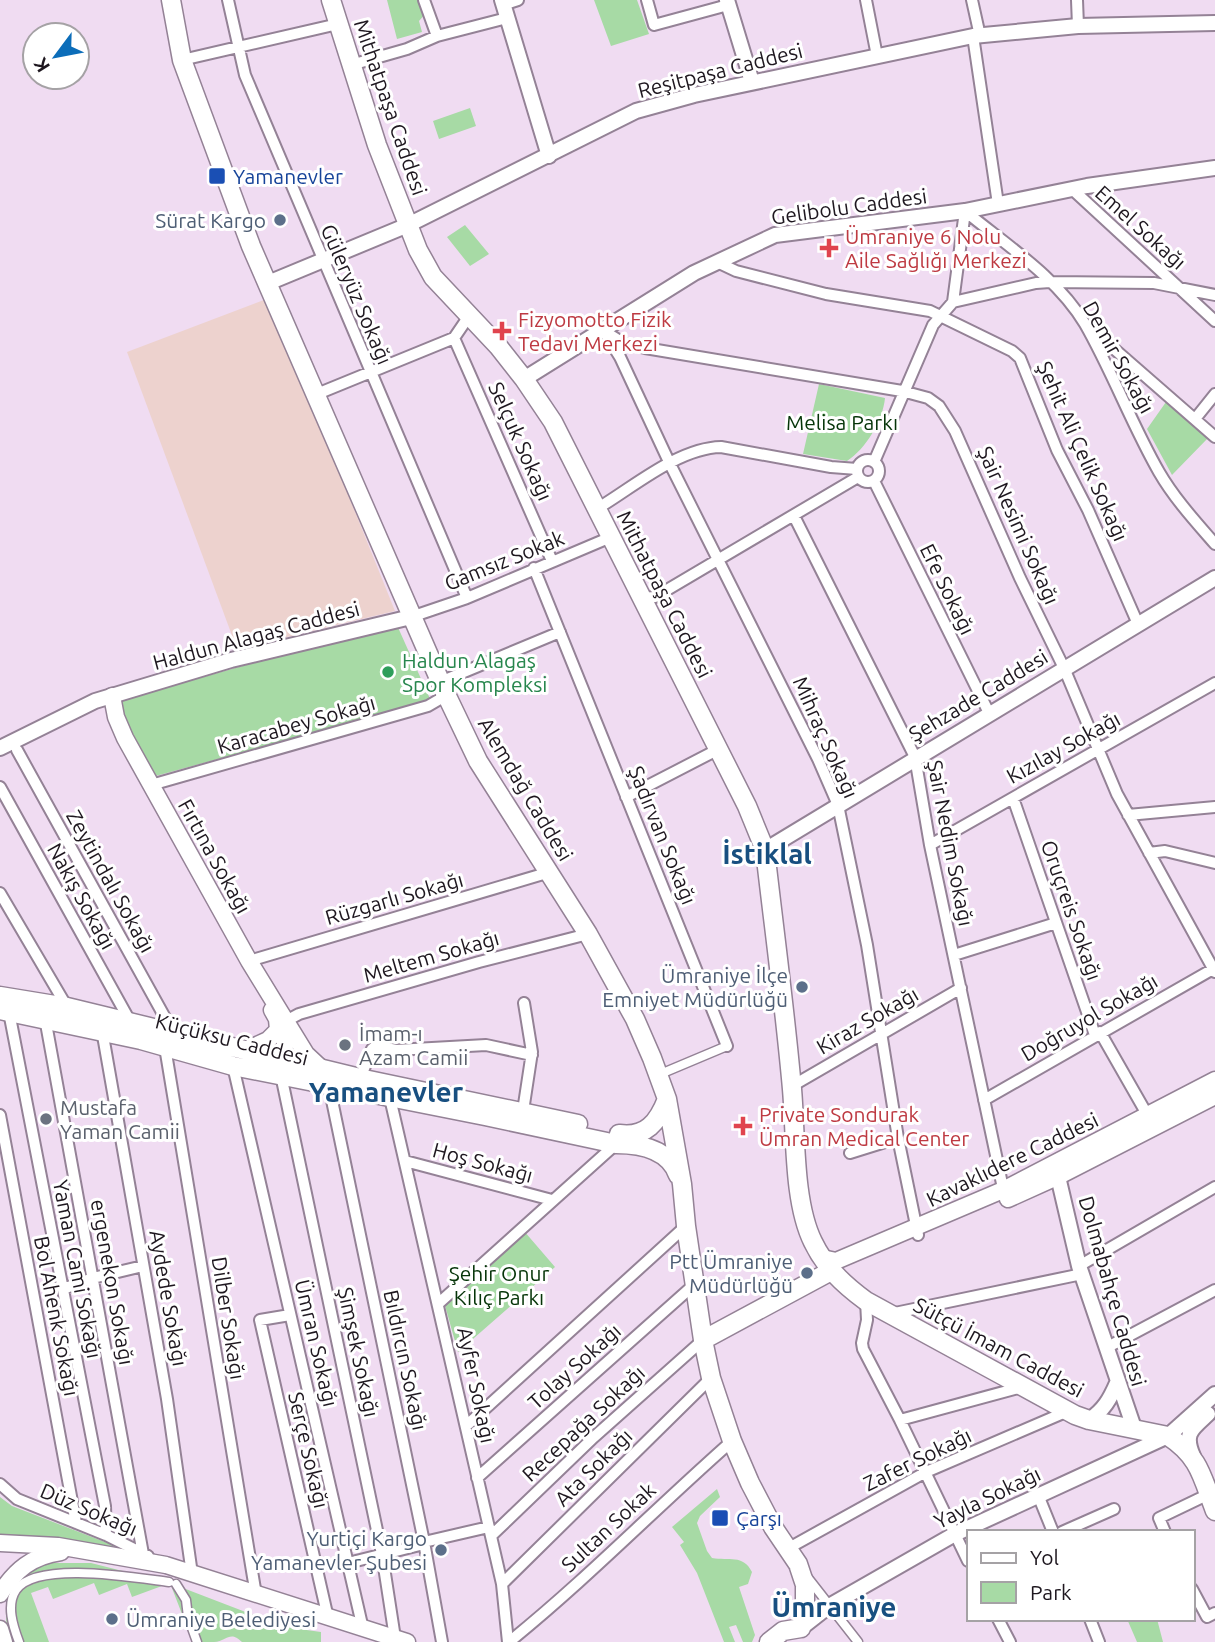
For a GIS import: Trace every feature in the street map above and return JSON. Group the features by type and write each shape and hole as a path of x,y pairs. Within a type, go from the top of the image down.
{"main road":[{"name":"Alemdağ Caddesi","path":"171,0 182,60 251,246 442,686 478,761 588,934 635,1019 658,1075 667,1099 682,1184 703,1340 711,1378 732,1441 761,1504 805,1585 801,1628"},
{"name":"Mithatpaşa Caddesi","path":"331,0 377,145 418,250 433,277 498,346 553,422 747,806 765,850 804,1216 812,1240 827,1264"},
{"name":"Fırtına Sokağı","path":"112,696 116,717 151,785 249,961 312,1061 321,1068"},
{"path":"246,1050 274,1036 279,1024 257,983 249,961"},
{"name":"Küçüksu Caddesi","path":"4,1004 67,1007 131,1023 233,1066 252,1070 271,1066 329,1086 391,1091 523,1111 623,1135 636,1135 649,1129 660,1116 667,1099"},
{"name":"Küçüksu Caddesi","path":"4,1004 45,1018 102,1030 246,1050 287,1071 321,1068 360,1078 391,1091 616,1144 636,1144 652,1149 676,1167 682,1184"},
{"path":"287,1071 290,1026"},
{"name":"Kavaklıdere Caddesi","path":"1057,1170 1215,1080"},
{"name":"Kavaklıdere Caddesi","path":"827,1264 916,1232 1004,1195 1215,1096"},
{"path":"703,1340 827,1264"},
{"name":"Sütçü İmam Caddesi","path":"827,1264 849,1289 866,1301 1068,1411 1089,1420 1168,1436 1193,1456 1212,1502"},
{"path":"0,1543 79,1549 166,1565 401,1640"},
{"path":"0,1594 10,1578 26,1564 47,1554 79,1549"},
{"path":"769,1642 783,1631 801,1628"},
{"path":"786,1642 801,1628"},
{"path":"0,1629 4,1642"}],"street":[{"name":"Güleryüz Sokağı","path":"228,0 237,47 249,86 467,598"},
{"path":"424,0 437,36"},
{"path":"351,65 407,49 518,0"},
{"path":"647,0 654,25 728,2 752,82"},
{"path":"866,0 877,56"},
{"path":"972,0 998,204"},
{"path":"1077,0 1078,26"},
{"path":"504,8 549,156"},
{"name":"Reşitpaşa Caddesi","path":"268,283 408,225 636,111 752,82 976,36 1078,26 1215,23"},
{"path":"182,60 338,24"},
{"name":"Gelibolu Caddesi","path":"524,379 694,273 775,234 965,211 1072,189 1215,169"},
{"name":"Emel Sokağı","path":"1072,189 1215,321"},
{"path":"642,597 655,597 719,560 794,516 858,473 862,462 874,462 933,325 953,302 965,211"},
{"name":"Demir Sokağı","path":"965,211 1036,268 1084,323 1160,474 1215,544"},
{"name":"Şehit Ali Çelik Sokağı","path":"717,262 736,271 826,294 930,311 1013,351 1020,358 1057,450 1088,510 1138,624"},
{"path":"953,302 1050,282 1154,283 1215,295"},
{"path":"317,394 454,338 469,316"},
{"path":"1084,323 1215,437"},
{"name":"Şair Nesimi Sokağı","path":"604,331 623,343 645,348 928,398 947,416 1128,815 1214,970"},
{"name":"Mihraç Sokağı","path":"604,331 620,357 670,464 818,759 838,805 866,945 916,1232"},
{"name":"Selçuk Sokağı","path":"454,338 552,561"},
{"path":"1195,419 1215,394"},
{"path":"599,513 603,505 670,464 695,451 721,447 831,467 858,473 867,482 874,481"},
{"name":"Efe Sokağı","path":"874,462 879,470 874,481 989,713"},
{"name":"Şair Nedim Sokağı","path":"794,516 915,757 930,845 1004,1195"},
{"name":"Gamsız Sokak","path":"411,617 467,598 611,537"},
{"name":"Şadırvan Sokağı","path":"534,568 727,1046 658,1075"},
{"name":"Şehzade Caddesi","path":"765,850 1215,578"},
{"name":"Haldun Alagaş Caddesi","path":"0,748 95,701 231,660 411,617"},
{"name":"Karacabey Sokağı","path":"151,785 428,706 437,702 442,686 560,632"},
{"name":"Kızılay Sokağı","path":"930,845 1215,683"},
{"name":"Haldun Alagaş Caddesi","path":"0,758 97,709 112,696"},
{"name":"Zeytindalı Sokağı","path":"17,750 169,1040"},
{"path":"626,797 718,751"},
{"name":"Nakış Sokağı","path":"0,787 131,1023"},
{"name":"Oruçreis Sokağı","path":"1013,797 1098,1034 1148,1116"},
{"path":"1128,815 1215,807"},
{"path":"1149,853 1165,851 1215,863"},
{"name":"Rüzgarlı Sokağı","path":"249,961 550,872"},
{"path":"0,893 67,1007"},
{"path":"954,955 1056,923"},
{"name":"Meltem Sokağı","path":"290,1026 299,1014 588,934"},
{"name":"Doğruyol Sokağı","path":"984,1100 1214,970"},
{"name":"Kiraz Sokağı","path":"792,1086 961,988"},
{"path":"523,1111 532,1055 524,1003"},
{"name":"Yaman Cami Sokağı","path":"4,1004 105,1506 106,1535"},
{"name":"ergenekon Sokağı","path":"45,1018 143,1553"},
{"name":"Aydede Sokağı","path":"102,1030 167,1399 192,1574"},
{"name":"Dilber Sokağı","path":"169,1040 256,1595"},
{"path":"360,1078 372,1049 376,1046 396,1050 486,1045 532,1055"},
{"name":"Ümran Sokağı","path":"233,1066 363,1629"},
{"name":"Şimşek Sokağı","path":"287,1071 401,1640"},
{"name":"Bıldırcın Sokağı","path":"329,1086 442,1642"},
{"name":"Ayfer Sokağı","path":"391,1091 502,1584 509,1642"},
{"name":"Bol Ahenk Sokağı","path":"0,1115 76,1523"},
{"path":"850,1153 898,1138"},
{"path":"439,1303 616,1144"},
{"name":"Hoş Sokağı","path":"405,1161 552,1200"},
{"name":"Dolmabahçe Caddesi","path":"1057,1170 1081,1270 1133,1428"},
{"path":"890,1314 1081,1270 1215,1187"},
{"path":"466,1426 686,1226"},
{"path":"63,1289 93,1278 143,1266"},
{"name":"Tolay Sokağı","path":"477,1478 696,1283"},
{"path":"1106,1348 1215,1290"},
{"path":"866,1301 867,1320 863,1349 967,1559"},
{"name":"Serçe Sokağı","path":"290,1315 260,1320 328,1618"},
{"name":"Recepağa Sokağı","path":"490,1531 703,1340"},
{"name":"Ata Sokağı","path":"502,1584 711,1378"},
{"path":"1089,1420 1109,1401 1117,1383"},
{"path":"900,1420 1022,1387"},
{"name":"Yayla Sokağı","path":"801,1628 829,1606 955,1534 1168,1436 1215,1394"},
{"path":"1193,1456 1189,1433 1215,1408"},
{"name":"Zafer Sokağı","path":"792,1557 926,1472 1068,1411"},
{"name":"Sultan Sokak","path":"509,1642 732,1441"},
{"name":"Düz Sokağı","path":"0,1484 17,1499 106,1535 166,1565"},
{"path":"1038,1496 1052,1530"},
{"path":"1164,1530 1159,1518 1212,1502"},
{"path":"1067,1530 1114,1509"},
{"path":"348,1563 424,1543 490,1531"},
{"name":"Alemdağ Caddesi","path":"792,1557 858,1642"},
{"path":"19,1642 11,1619 13,1597 20,1586 33,1578 101,1572 172,1583 186,1600 188,1617 197,1642"},
{"path":"1194,1593 1207,1617 1215,1613"},
{"path":"999,1621 1010,1642"},
{"path":"1091,1621 1099,1642"}],"shaded area":[{"path":"269,298 395,611 237,649 127,352"}],"green space":[{"path":"387,0 424,0 427,12 419,21 422,32 397,39"},
{"path":"594,0 637,0 649,34 611,46"},
{"path":"470,108 476,126 439,139 433,121"},
{"path":"465,225 489,254 470,266 447,237"},
{"name":"Melisa Parkı","path":"819,384 885,398 884,407 872,433 861,449 847,461 803,454"},
{"path":"1166,402 1208,438 1172,475 1147,429"},
{"path":"396,623 431,701 152,777 114,702"},
{"name":"Şehir Onur Kılıç Parkı","path":"524,1231 555,1267 458,1352 444,1302"},
{"path":"717,1489 720,1497 700,1516 697,1523 712,1558 740,1560 752,1572 748,1584 739,1587 755,1635 752,1642 743,1642 736,1625 729,1627 735,1642 724,1642 697,1573 680,1545 684,1542 672,1527"},
{"path":"0,1497 12,1506 123,1549 0,1537"},
{"path":"44,1563 91,1563 170,1583 132,1597 127,1584 99,1595 94,1583 53,1599 48,1587 31,1593 49,1642 10,1642 6,1616 9,1594 22,1577"},
{"path":"170,1583 285,1627 321,1632 321,1642 242,1642 231,1636 214,1642 195,1642"},
{"path":"1128,1621 1158,1621 1163,1642 1137,1642"}],"place":[{"name":"Yamanevler","path":"217,176"},
{"name":"Sürat Kargo","path":"280,220"},
{"name":"Ümraniye 6 Nolu Aile Sağlığı Merkezi","path":"829,248"},
{"name":"Fizyomotto Fizik Tedavi Merkezi","path":"502,331"},
{"name":"Haldun Alagaş Spor Kompleksi","path":"388,672"},
{"name":"Ümraniye İlçe Emniyet Müdürlüğü","path":"802,987"},
{"name":"İmam-ı Azam Camii","path":"345,1045"},
{"name":"Mustafa Yaman Camii","path":"46,1119"},
{"name":"Private Sondurak Ümran Medical Center","path":"743,1126"},
{"name":"Ptt Ümraniye Müdürlüğü","path":"807,1273"},
{"name":"Çarşı","path":"720,1518"},
{"name":"Yurtiçi Kargo Yamanevler Şubesi","path":"441,1550"},
{"name":"Ümraniye Belediyesi","path":"112,1619"}],"district":[{"name":"İstiklal","path":"767,853"},
{"name":"Yamanevler","path":"386,1091"},
{"name":"Ümraniye","path":"834,1606"}]}
